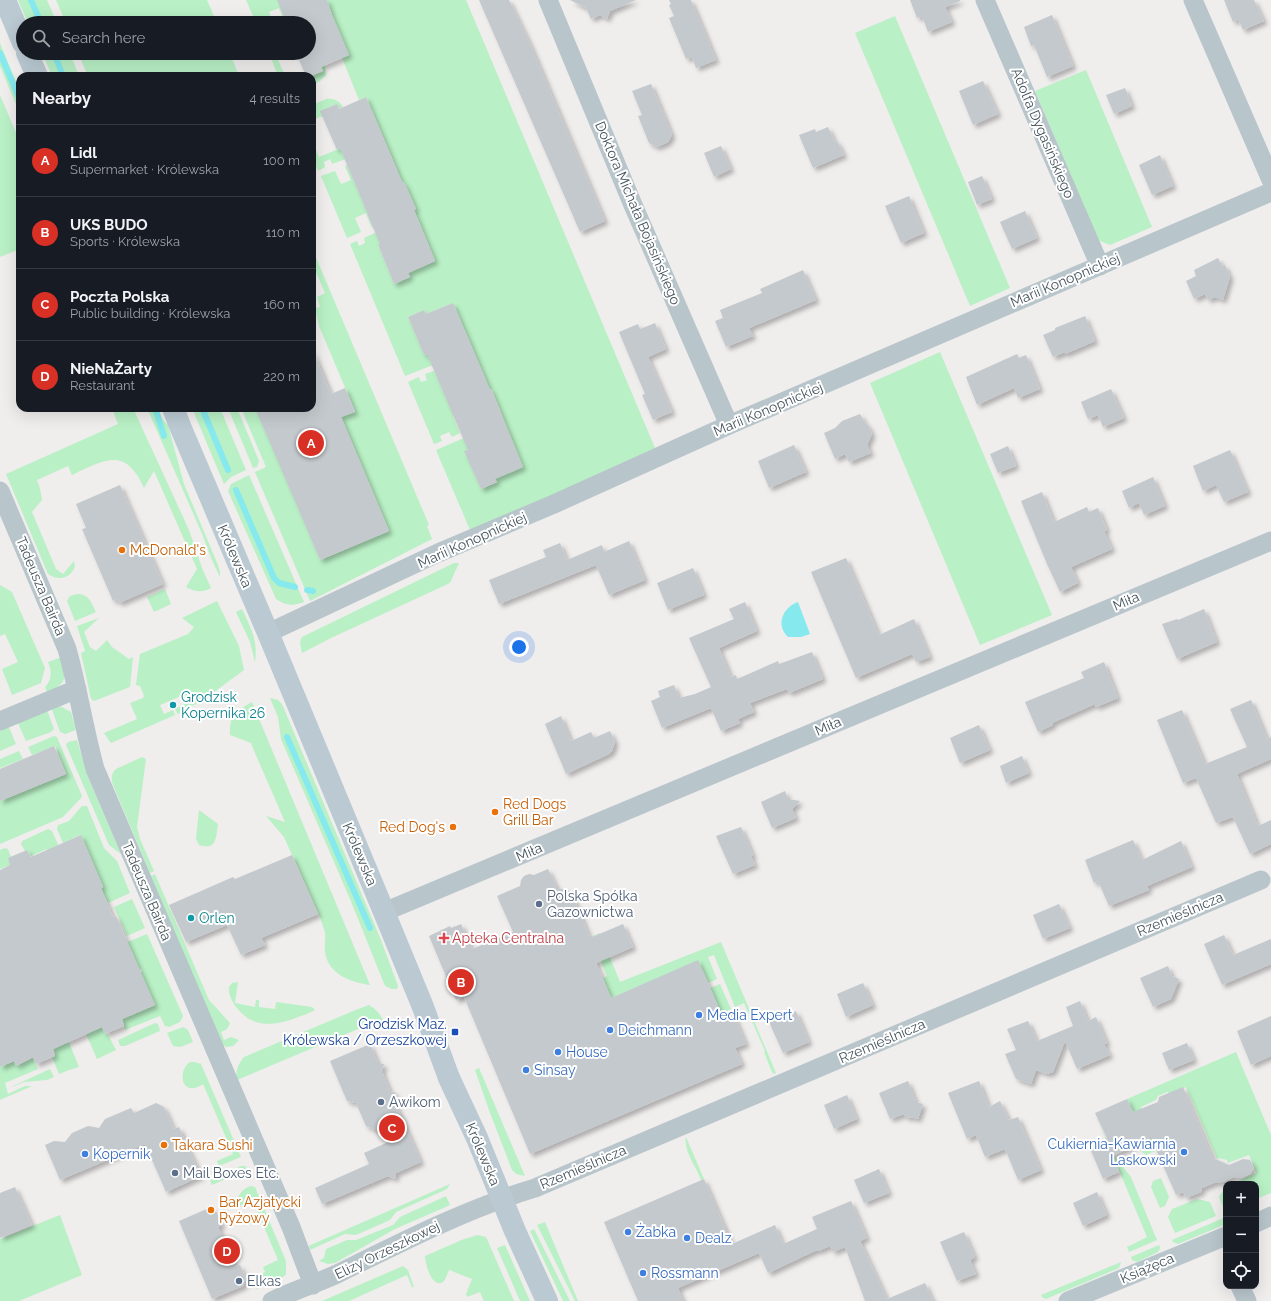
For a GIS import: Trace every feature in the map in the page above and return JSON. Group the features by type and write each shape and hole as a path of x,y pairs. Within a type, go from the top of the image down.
{"main road":[{"path":"4,0 16,27"},
{"path":"30,60 35,72"},
{"name":"Królewska","path":"175,412 384,912 423,1007 449,1078 477,1138 546,1301"}],"street":[{"name":"Doktora Michała Bojasińskiego","path":"548,0 633,205 729,425"},
{"name":"Adolfa Dygasińskiego","path":"986,0 1100,266"},
{"path":"1193,0 1271,180"},
{"name":"Marii Konopnickiej","path":"268,633 438,553 554,504 729,425 1271,192"},
{"name":"Tadeusza Bairda","path":"0,491 67,649 77,689 88,745 95,769 291,1227 313,1285"},
{"name":"Miła","path":"384,912 1271,541"},
{"path":"0,721 77,689"},
{"name":"Rzemieślnicza","path":"502,1198 535,1188 1261,880"},
{"name":"Elizy Orzeszkowej","path":"272,1301 286,1294 313,1285 405,1240 502,1198"},
{"path":"1259,1222 1271,1216"},
{"name":"Książęca","path":"1068,1301 1223,1242"},
{"path":"1241,1289 1247,1301"}],"green space":[{"path":"18,0 47,0 54,16 25,16"},
{"path":"56,0 207,0 214,16 63,16"},
{"path":"246,0 279,0 284,16 282,16 279,8 269,12 270,16 253,16"},
{"path":"327,0 466,0 655,448 530,505 470,530 436,450 464,438 469,449 465,452 481,489 497,482 495,479 502,415 453,303 426,314 424,310 408,317 424,355 428,354 433,365 405,376 350,244 357,241 359,246 365,243 364,238 377,232 381,244 378,246 394,284 410,277 408,273 435,261 414,210 415,209 366,97 359,100 342,58"},
{"path":"895,16 1010,288 970,306 855,33"},
{"path":"0,43 16,81 16,104 0,66"},
{"path":"45,60 73,60 77,72 50,72"},
{"path":"81,60 233,60 237,72 86,72"},
{"path":"272,60 278,60 283,72 276,72"},
{"path":"325,65 326,75 316,84 316,74 322,71 321,67"},
{"path":"1086,70 1152,227 1110,245 1098,240 1035,91"},
{"path":"0,95 16,133 16,251 0,257"},
{"path":"326,99 331,99 336,100 343,107 338,108 337,104 321,111 323,116 316,119 316,103"},
{"path":"341,148 346,159 332,164 330,159 324,162 325,167 318,171 316,166 316,150 319,157"},
{"path":"347,165 373,227 372,228 366,213 355,218 361,232 347,238 321,176 335,171 341,184 351,180 345,166"},
{"path":"316,257 429,525 427,526 432,539 310,601 255,472 266,467 243,412 258,412 320,560 389,531 341,417 355,411 319,326 316,308 320,307 317,297 325,293 316,272"},
{"path":"940,352 1052,615 980,645 870,383"},
{"path":"434,371 454,415 453,416 460,433 452,437 449,432 440,436 442,441 434,444 408,382 419,377 421,382 427,380 425,374"},
{"path":"114,412 135,412 189,530 202,568 211,588 205,591 198,591 186,587 197,569 154,471 144,488 137,475 129,466 122,461 113,460 104,461 72,475 68,466 37,480 42,500 32,512 56,569 63,574 74,561 75,566 70,574 64,578 56,578 48,574 6,474 118,424"},
{"path":"149,412 160,412 163,420 168,425 184,484 218,565 220,577"},
{"path":"194,412 222,412 246,470 231,477 224,484"},
{"path":"230,412 239,412 259,461 257,467 253,468"},
{"path":"249,475 304,602 289,605 276,599 228,491 231,484"},
{"path":"454,563 459,563 450,583 302,653 300,642 302,637"},
{"path":"0,585 12,592 45,668 41,683 12,695 2,669 18,662 5,634 0,636"},
{"path":"165,589 171,604 154,612 147,597"},
{"path":"77,594 87,597 96,612 75,621 67,601 70,596"},
{"path":"217,601 239,646 244,670 206,698 178,714 175,709 185,704 181,696 160,705 164,714 173,710 175,715 111,743 104,733 137,719 130,703 143,698 144,696 140,686 136,685 140,654 188,634 194,627 182,618"},
{"path":"242,609 255,641 255,662 250,642 236,612"},
{"path":"99,618 84,632 90,647 96,651 107,640 112,647 129,659 133,657 130,687 94,701 91,699 81,653 85,651 77,626"},
{"path":"62,657 64,679 59,686 47,692 45,687 51,675 48,662"},
{"path":"270,698 278,700 282,704 381,940 398,986 397,989 392,989 385,986 350,899 281,739 278,717"},
{"path":"252,702 370,985 355,982 341,976 330,966 325,952 325,933 321,920 284,837 266,816 285,822 251,743 230,735 232,718 238,711"},
{"path":"60,706 71,712 76,730 65,734 60,732 51,707"},
{"path":"47,710 54,729 51,732 26,741 17,721"},
{"path":"8,725 16,744 0,751 0,729"},
{"path":"54,736 57,737 82,796 81,798 63,817 0,844 0,801 66,774 55,746 32,755 28,747"},
{"path":"77,740 88,777 121,854 109,845 66,745 68,742"},
{"path":"19,751 23,759 0,768 0,759"},
{"path":"142,757 146,759 137,827 140,839 154,871 150,873 113,785 112,778 112,774 116,769"},
{"path":"82,806 87,806 104,848 117,861 130,893 108,903 101,889 103,887 80,835 63,843 57,829 58,825 69,821"},
{"path":"199,810 218,824 216,838 209,846 199,845 196,839"},
{"path":"48,829 52,831 60,849 50,854 47,849 31,856 27,850 25,851 21,844 22,841"},
{"path":"5,848 8,849 11,857 8,858 10,865 0,869 0,850"},
{"path":"155,874 209,1000 230,1023 227,1029 221,1032 224,1040 231,1037 239,1040 233,1046 227,1047 222,1045 151,876"},
{"path":"132,899 145,928 127,936 114,907"},
{"path":"600,933 620,982 721,942 776,1073 774,1074 772,1072 764,1052 765,1051 744,1003 735,1007 714,955 708,957 717,979 708,983 698,961 611,998 603,978 607,976 596,950 486,981"},
{"path":"147,934 183,1016 180,1022 169,1027 165,1026 160,1016 125,1030 122,1019 155,1005 139,973 142,972 142,969 139,970 132,952 125,943"},
{"path":"238,982 235,1003 255,1007 256,1000 259,1000 259,1007 275,1009 276,1002 312,1007 315,1010 305,1015 273,1024 257,1022 243,1014 232,1000 229,987 232,983"},
{"path":"720,984 731,1009 721,1013 710,988"},
{"path":"369,1005 379,1014 384,1025 380,1026 377,1021 237,1080 236,1073 244,1057"},
{"path":"155,1023 158,1024 160,1031 125,1046 120,1046 118,1040"},
{"path":"102,1027 116,1050 97,1059 86,1034"},
{"path":"183,1027 188,1030 193,1042 180,1047 173,1046 167,1033"},
{"path":"69,1042 79,1067 59,1074 52,1057 55,1056 53,1049"},
{"path":"1236,1052 1271,1135 1271,1193 1259,1198 1259,1181 1238,1181 1256,1173 1249,1155 1228,1163 1227,1160 1217,1159 1186,1087 1171,1094 1167,1092 1158,1096 1156,1100 1141,1107 1156,1138 1151,1142 1155,1151 1146,1155 1142,1152 1139,1144 1141,1143 1136,1119 1127,1099"},
{"path":"33,1058 38,1069 5,1083 8,1094 25,1086 32,1086 0,1100 0,1067 14,1061 16,1066"},
{"path":"190,1062 201,1064 241,1157 219,1166 217,1161 233,1154 203,1084 193,1088 187,1087 183,1081 183,1072"},
{"path":"479,1068 525,1176 516,1174 512,1170 475,1070"},
{"path":"50,1069 54,1077 47,1080 24,1082 11,1087"},
{"path":"1097,1118 1114,1155 1131,1177 1157,1240 1129,1252 1127,1247 1147,1237"},
{"path":"686,1137 704,1179 701,1180 688,1154"},
{"path":"241,1166 245,1166 247,1168 244,1171 212,1185 210,1180"},
{"path":"1161,1178 1169,1197 1165,1206 1160,1208 1151,1187 1153,1181"},
{"path":"450,1184 447,1189 396,1212 390,1220 356,1235 345,1234 310,1250 309,1246 313,1244"},
{"path":"250,1186 255,1187 286,1261 286,1274 283,1277 256,1289 251,1279 265,1272 263,1267 278,1260 253,1201 238,1206 238,1197 244,1189"},
{"path":"1223,1191 1223,1207 1219,1197"},
{"path":"446,1196 450,1205 395,1229 335,1263 328,1264 319,1261 324,1258 326,1249 347,1240 356,1240 393,1225 400,1217"},
{"path":"1197,1199 1210,1202 1216,1216 1175,1233 1168,1217 1172,1209"},
{"path":"60,1215 82,1275 19,1301 0,1301 0,1239"},
{"path":"1223,1218 1223,1225 1178,1244 1172,1240"},
{"path":"545,1222 578,1301 575,1301 537,1225"},
{"path":"534,1229 570,1301 563,1301 530,1231"},
{"path":"478,1235 486,1237 514,1301 484,1301 480,1292 467,1297 466,1294 472,1279 449,1270 443,1282 439,1283 432,1279 426,1264 425,1256 464,1239"},
{"path":"505,1245 530,1301 520,1301 497,1248"},
{"path":"1159,1245 1160,1248 1158,1252 1137,1262 1132,1260 1131,1257"},
{"path":"1121,1262 1119,1268 1046,1299 1041,1295"},
{"path":"403,1266 408,1270 414,1287 412,1287 407,1275 349,1301 322,1301"}],"water":[{"path":"798,602 810,634 801,637 788,637 782,627 782,617 788,608"}],"building":[{"path":"277,0 327,0 349,55 321,67 323,71 316,74 316,72 304,72 299,60 316,60 316,16 284,16"},
{"path":"479,0 509,0 530,44 605,221 580,232"},
{"path":"570,0 636,0 610,11 607,19 600,15 591,19 586,8"},
{"path":"669,0 691,0 716,60 696,68 692,57 686,59 669,18 674,16 669,5 671,4"},
{"path":"910,0 960,1 945,7 952,22 928,32 922,16 917,18"},
{"path":"1224,0 1254,0 1264,21 1243,30 1238,19 1233,22"},
{"path":"1052,15 1073,66 1047,77 1034,45 1031,46 1024,27"},
{"path":"983,81 998,114 973,125 959,91"},
{"path":"651,84 672,135 668,142 657,147 649,143 638,116 642,115 632,91"},
{"path":"1125,88 1132,106 1114,114 1106,95"},
{"path":"366,97 401,180 405,184 416,209 414,210 435,261 408,273 410,277 394,284 378,245 380,244 340,148 337,150 320,111 337,104 339,109"},
{"path":"828,127 835,142 837,141 844,155 813,168 799,135 815,129 816,132"},
{"path":"721,146 731,169 714,177 704,153"},
{"path":"1160,155 1173,186 1152,195 1139,165"},
{"path":"982,176 992,199 977,205 968,182"},
{"path":"909,196 924,233 901,243 885,206"},
{"path":"1025,211 1037,238 1012,249 1000,222"},
{"path":"1218,258 1222,266 1225,265 1230,277 1223,300 1215,297 1208,300 1205,294 1194,299 1186,281 1196,276 1194,270"},
{"path":"803,270 816,300 749,328 753,336 726,347 715,321 723,318 720,310 762,293 760,289"},
{"path":"453,303 523,467 495,479 497,482 481,489 464,451 468,450 427,354 424,355 408,317 424,310 426,314"},
{"path":"1085,316 1095,341 1065,354 1065,352 1053,357 1043,335 1055,330 1055,328"},
{"path":"655,323 666,349 648,357 672,412 653,420 642,395 645,394 619,332 638,324 640,329"},
{"path":"1017,354 1019,358 1026,355 1040,389 1018,398 1014,388 977,405 966,377"},
{"path":"316,358 331,394 345,388 355,412 341,417 389,531 320,560 257,412 316,412"},
{"path":"1111,389 1124,418 1103,427 1098,415 1088,419 1081,402"},
{"path":"860,414 865,423 868,425 872,434 867,445 871,453 849,462 845,454 835,459 824,433 835,428 842,421"},
{"path":"794,445 806,472 769,488 758,461"},
{"path":"1008,446 1016,466 998,473 990,454"},
{"path":"1230,450 1248,492 1224,502 1216,485 1203,491 1193,466"},
{"path":"1153,477 1165,506 1144,515 1139,503 1129,508 1122,491"},
{"name":"McDonald's","path":"120,485 163,584 119,603 117,599 113,601 82,529 86,528 76,504"},
{"path":"1042,492 1054,522 1087,507 1089,512 1098,508 1107,530 1104,531 1112,549 1071,567 1078,583 1060,592 1021,501"},
{"path":"629,541 645,580 609,595 596,565 499,604 489,580 546,557 543,550 560,543 567,560 602,545 604,552"},
{"path":"846,558 879,635 914,619 930,657 916,662 912,654 856,678 811,572"},
{"path":"693,568 704,595 668,610 657,583"},
{"path":"745,602 757,631 719,648 731,677 736,675 737,679 778,661 779,664 812,652 823,679 789,693 787,689 750,703 754,712 738,719 740,723 721,731 711,708 662,728 651,701 660,697 658,691 674,685 679,698 695,694 711,687 689,638 734,619 729,609"},
{"path":"1204,609 1217,642 1177,659 1162,624 1177,619 1178,620"},
{"path":"1104,662 1118,698 1096,707 1095,704 1052,723 1053,725 1038,732 1025,702 1084,678 1081,672"},
{"path":"1251,700 1267,739 1271,737 1271,759 1237,774 1258,826 1271,820 1271,844 1250,854 1233,817 1216,823 1196,778 1183,783 1157,720 1182,710 1205,764 1247,747 1230,709"},
{"path":"561,716 571,741 591,732 594,738 610,731 615,742 612,751 609,754 566,774 545,724"},
{"path":"979,725 990,750 960,763 950,738"},
{"path":"54,746 66,774 0,801 0,769"},
{"path":"1022,756 1029,773 1006,783 1000,766"},
{"path":"785,791 788,799 800,801 792,809 796,818 772,828 761,802"},
{"path":"741,827 753,855 751,856 755,865 733,874 716,836"},
{"path":"81,835 103,887 101,888 113,917 116,916 155,1005 122,1019 124,1026 105,1034 102,1027 53,1049 55,1056 36,1064 33,1057 16,1066 14,1061 0,1067 0,870 10,865 8,858 27,850 31,857"},
{"path":"1133,840 1142,860 1181,841 1192,867 1147,886 1149,890 1109,906 1098,881 1094,883 1085,860"},
{"path":"292,855 318,914 261,938 265,945 241,955 227,925 186,942 169,905 233,877 235,879"},
{"path":"548,869 557,888 568,890 573,896 590,938 623,924 633,947 596,963 611,998 698,960 721,1013 732,1011 746,1044 735,1048 742,1064 530,1154 464,997 456,1000 429,936 450,926 451,928 461,924 472,949 513,932 497,896 520,886 521,880 524,876 529,874 534,875"},
{"path":"1059,904 1070,928 1043,939 1033,915"},
{"path":"1224,935 1233,955 1271,939 1271,964 1222,985 1204,944"},
{"path":"1168,966 1172,976 1179,979 1171,999 1153,1007 1140,978"},
{"path":"863,983 873,1005 846,1017 837,994"},
{"path":"1080,1001 1088,1021 1096,1017 1107,1043 1104,1044 1110,1055 1077,1069 1065,1041 1053,1072 1047,1074 1036,1070 1031,1084 1016,1079 1005,1054 1016,1050 1007,1029 1028,1021 1037,1041 1073,1026 1066,1007"},
{"path":"796,1011 809,1042 783,1053 769,1022"},
{"path":"1271,1016 1271,1056 1251,1065 1237,1031"},
{"path":"1187,1043 1194,1060 1169,1070 1162,1053"},
{"path":"370,1044 378,1063 384,1064 382,1071 390,1091 396,1093 394,1100 421,1162 396,1173 395,1179 388,1176 322,1204 315,1188 369,1164 364,1153 397,1138 366,1126 356,1103 347,1101 330,1061"},
{"path":"908,1081 916,1102 923,1104 918,1119 911,1117 906,1118 904,1114 890,1119 879,1093"},
{"path":"979,1081 989,1107 1000,1101 1009,1120 1018,1117 1041,1170 1018,1180 1005,1149 985,1157 976,1135 967,1139 948,1093"},
{"name":"Cukiernia-Kawiarnia Laskowski","path":"1183,1087 1213,1158 1229,1165 1243,1159 1250,1160 1254,1168 1250,1174 1241,1178 1234,1177 1220,1183 1216,1182 1202,1188 1201,1192 1186,1198 1183,1192 1176,1195 1151,1138 1112,1156 1119,1172 1103,1179 1089,1146 1107,1138 1095,1113 1127,1099 1133,1112 1158,1102 1159,1097"},
{"path":"847,1095 857,1119 834,1129 824,1105"},
{"name":"Kopernik","path":"156,1103 164,1107 174,1129 179,1127 201,1176 166,1192 145,1144 60,1180 45,1145 54,1141 65,1142 72,1133 88,1126 99,1128 105,1119 131,1108 134,1113"},
{"path":"879,1169 889,1193 864,1203 854,1180"},
{"path":"704,1179 732,1244 775,1225 783,1244 817,1229 812,1217 851,1201 867,1238 860,1241 887,1299 925,1283 933,1301 865,1301 845,1247 833,1252 830,1246 818,1251 817,1250 768,1273 759,1253 678,1288 683,1301 638,1301 604,1222"},
{"path":"15,1187 32,1225 0,1238 0,1193"},
{"path":"1097,1192 1107,1215 1083,1226 1073,1203"},
{"path":"209,1208 216,1211 222,1225 218,1227 236,1267 240,1265 246,1279 243,1286 212,1299 179,1221"},
{"path":"964,1232 975,1257 970,1260 976,1274 957,1281 940,1242"}],"waterway":[{"path":"31,0 38,16"},
{"path":"0,53 16,91"},
{"path":"57,60 61,72"},
{"path":"156,412 164,436"},
{"path":"204,412 228,470"},
{"path":"236,490 274,578 279,583 295,587"},
{"path":"307,590 313,591"},
{"path":"287,737 370,928"}],"place":[{"name":"Lidl","path":"311,443"},
{"name":"McDonald's","path":"122,550"},
{"name":"Grodzisk Kopernika 26","path":"173,705"},
{"name":"Red Dogs Grill Bar","path":"495,812"},
{"name":"Red Dog's","path":"453,827"},
{"name":"Polska Spółka Gazownictwa","path":"539,904"},
{"name":"Orlen","path":"191,918"},
{"name":"Apteka Centralna","path":"444,938"},
{"name":"UKS BUDO","path":"461,982"},
{"name":"Media Expert","path":"699,1015"},
{"name":"Deichmann","path":"610,1030"},
{"name":"Grodzisk Maz. Królewska / Orzeszkowej","path":"455,1032"},
{"name":"House","path":"558,1052"},
{"name":"Sinsay","path":"526,1070"},
{"name":"Awikom","path":"381,1102"},
{"name":"Poczta Polska","path":"392,1128"},
{"name":"Takara Sushi","path":"164,1145"},
{"name":"Cukiernia-Kawiarnia Laskowski","path":"1184,1152"},
{"name":"Kopernik","path":"85,1154"},
{"name":"Mail Boxes Etc.","path":"175,1173"},
{"name":"Bar Azjatycki Ryżowy","path":"211,1210"},
{"name":"Żabka","path":"628,1232"},
{"name":"Dealz","path":"687,1238"},
{"name":"NieNaŻarty","path":"227,1251"},
{"name":"Rossmann","path":"643,1273"},
{"name":"Elkas","path":"239,1281"}]}
